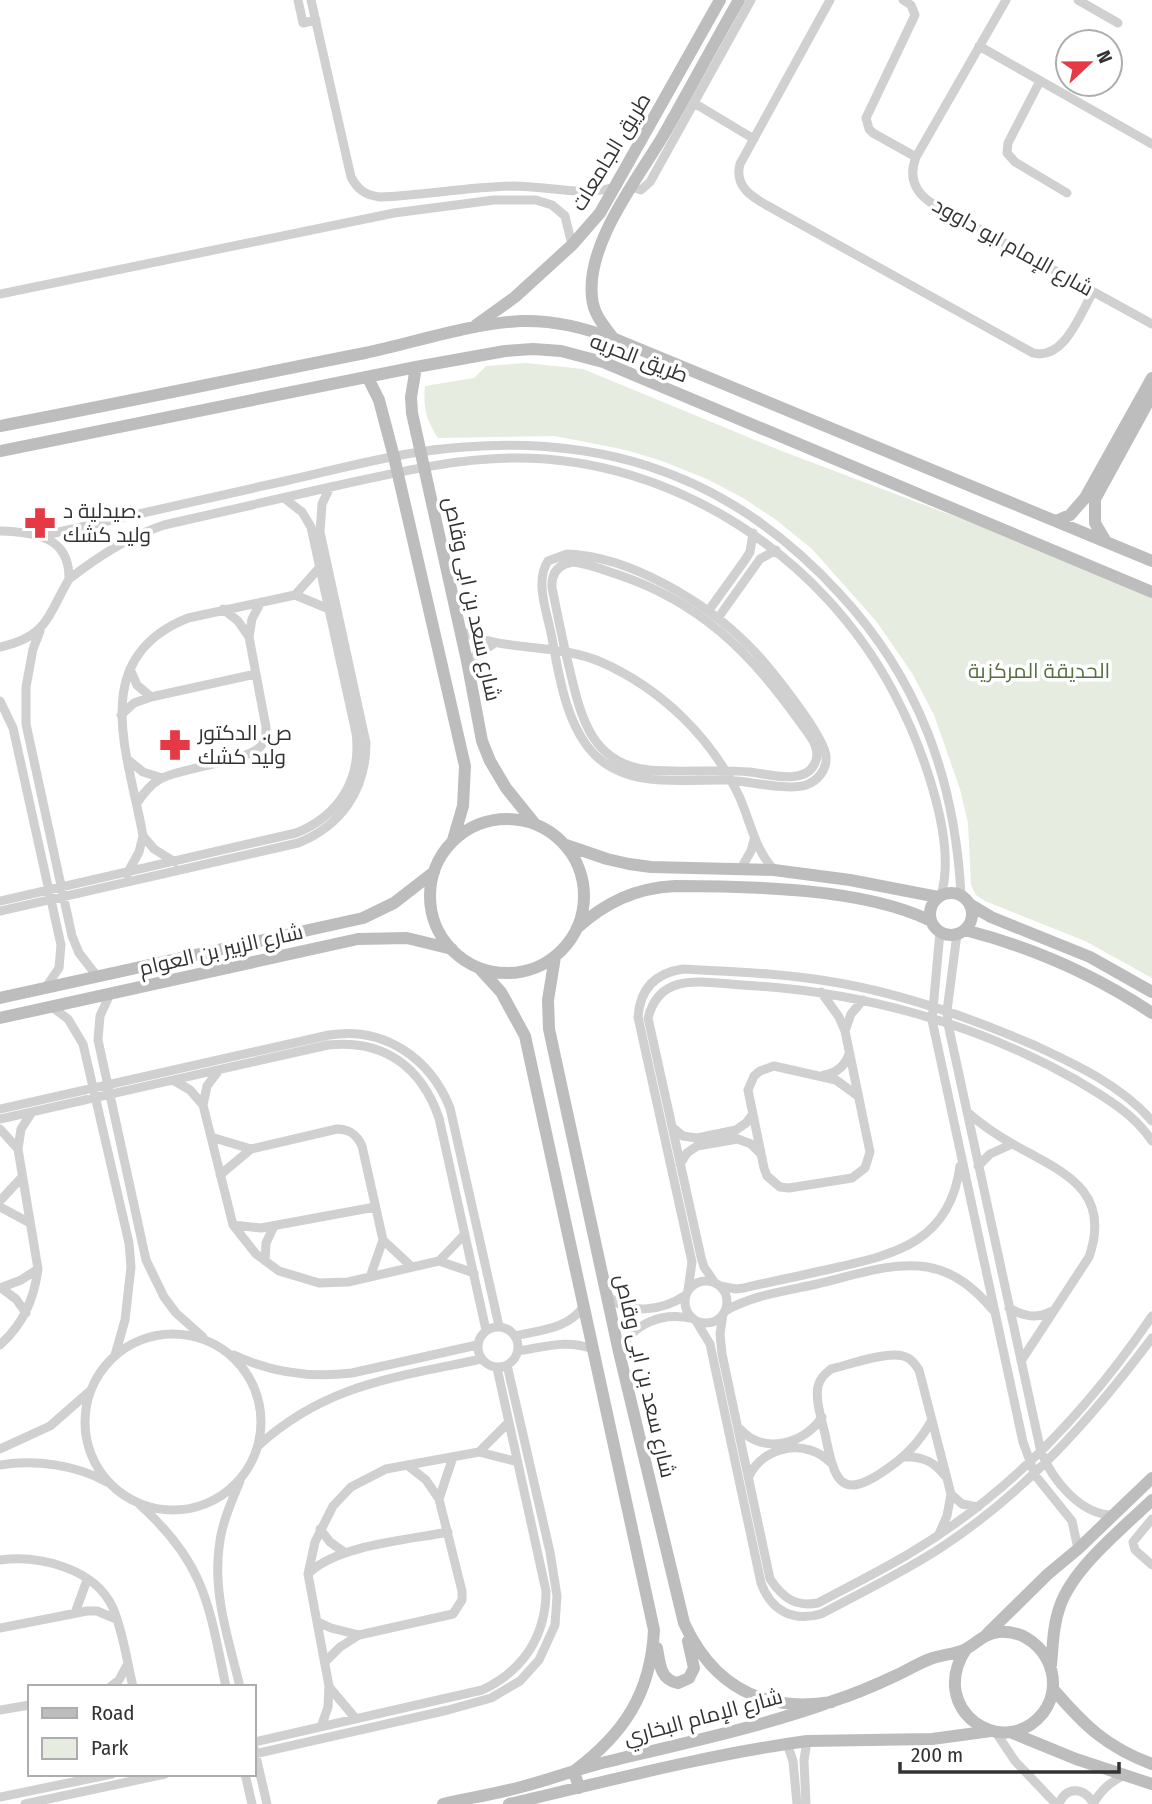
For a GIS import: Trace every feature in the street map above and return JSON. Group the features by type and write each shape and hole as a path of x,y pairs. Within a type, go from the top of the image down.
{"street":[{"path":"298,0 303,23 316,20"},
{"path":"311,0 348,167 356,187 364,193 380,197 493,187 548,187 593,192 617,183 631,187"},
{"name":"طريق الجامعات","path":"473,327 515,297 572,245 600,213 720,0"},
{"name":"طريق الجامعات","path":"615,339 594,310 592,286 600,249 631,187 689,100 739,0"},
{"path":"751,0 689,100 754,139"},
{"path":"830,0 738,171 741,186 752,196 1033,353 1047,354 1059,348 1093,292"},
{"path":"903,0 911,5 915,15 866,118 873,133 916,157 1006,0"},
{"path":"1078,0 1118,23"},
{"path":"979,46 1152,144"},
{"path":"1040,81 1008,143 1007,153 1010,158 1067,193"},
{"name":"شارع الإمام ابو داوود","path":"916,157 912,177 921,195 1152,324"},
{"path":"493,187 494,200"},
{"path":"0,294 394,213 494,200 536,200 552,205 565,216 572,245"},
{"name":"طريق الحريه","path":"0,426 383,349 473,327 522,321 561,323 580,326 615,339 1152,561"},
{"name":"طريق الحريه","path":"0,451 416,367 519,350 561,351 603,362 1152,592"},
{"name":"شارع سعد بن ابى وقاص","path":"416,367 411,397 420,452 461,631 482,741 506,788 535,824"},
{"name":"شارع سعد بن ابى وقاص","path":"368,378 379,400 398,472 464,766 463,806 452,841"},
{"path":"1108,542 1098,530 1095,499 1109,464 1152,378"},
{"path":"1056,521 1070,515 1081,504 1152,395"},
{"path":"107,405 113,429"},
{"path":"770,432 780,409"},
{"path":"0,531 41,536 420,452 519,445 576,450 662,471 692,482 740,507 776,533 828,580 893,661 925,724 947,790 955,825 961,895"},
{"path":"97,975 84,961 75,945 26,724 26,687 40,631 69,579 113,547 145,531 423,467 514,458 585,465 675,491 717,511 776,550 821,592 851,626 889,682 910,723 928,769 939,817 945,876 939,896 931,908 936,926 932,1020 1029,1464 1072,1521 1078,1549"},
{"path":"63,892 127,873 296,834 319,822 344,796 356,765 357,744 320,532 322,504 330,487"},
{"path":"0,911 63,892 298,844 329,827 345,810 358,789 366,755 365,731 328,609 307,519 297,506 284,498"},
{"path":"709,610 750,552 753,533"},
{"path":"41,536 53,542 62,552 68,565 69,579"},
{"path":"718,618 760,559 776,550"},
{"path":"577,554 674,589 709,610 755,652 824,747 825,766 814,781 806,786 730,780 639,778 614,770 604,763 579,733 568,707 542,587 542,575 548,561 558,556 577,554"},
{"path":"574,562 617,570 697,613 734,642 775,680 814,743 817,758 814,765 803,775 795,777 724,770 651,770 628,765 608,753 585,726 565,650 552,588 554,573 566,563 574,562"},
{"path":"295,595 320,567"},
{"path":"175,862 154,849 144,836 127,759 121,715 123,691 131,669 145,647 165,629 188,618 295,595 328,609"},
{"path":"138,803 148,789 162,778 250,753 263,744 266,727 249,637 252,618 261,602"},
{"path":"223,609 238,621 249,637"},
{"path":"0,647 24,640 40,631"},
{"path":"461,631 495,643 565,650 619,671 669,705 699,735 724,770 748,819 754,840 774,870"},
{"path":"467,661 495,643"},
{"path":"131,669 137,685 150,697"},
{"path":"121,715 134,703 150,697 256,674"},
{"path":"0,701 13,728 62,957 54,979 46,987"},
{"path":"127,759 142,772 162,778"},
{"path":"577,929 584,894 581,876 575,859 551,832 518,819 482,822 452,841 441,855 430,888 430,905 438,929 452,949 479,968 505,973 531,969 555,957 577,929 600,910 626,895 657,887 797,891 894,906 913,912 948,935 961,932 1014,944 1063,964 1152,1013"},
{"path":"127,873 136,860 144,836"},
{"path":"740,870 754,840"},
{"path":"564,845 607,859 651,867 774,870 939,896 951,892 961,895 971,905 991,917 1090,957 1152,992"},
{"name":"شارع الزبير بن العوام","path":"0,998 363,918 394,903 434,872"},
{"path":"0,901 50,895"},
{"path":"971,905 972,919 961,932 947,1011 948,1024 1041,1452 1047,1464 1078,1503 1095,1513 1113,1515"},
{"name":"شارع الزبير بن العوام","path":"0,1018 367,938 407,938 452,949"},
{"name":"شارع سعد بن ابى وقاص","path":"555,957 548,1000 549,1029 619,1352 684,1623 704,1658 726,1679 752,1695 792,1705 832,1702"},
{"path":"183,958 187,977"},
{"name":"شارع سعد بن ابى وقاص","path":"479,968 502,992 524,1036 654,1630 649,1673 632,1712 607,1745 574,1771"},
{"path":"1151,1321 1083,1406 1041,1452 978,1507 938,1535 818,1603 795,1603 785,1597 771,1579 721,1344 727,1300 709,1275 701,1257 672,1127 638,1017 639,1004 650,983 671,971 695,970 800,977 867,988 947,1011 1066,1061 1112,1086 1129,1098 1152,1121"},
{"path":"1151,1135 1119,1107 1060,1071 1005,1045 948,1024 863,1000 770,986 687,982 669,987 655,1000 648,1017 656,1075 692,1262 685,1306 710,1344 766,1595 774,1606 784,1613 796,1617 821,1614 944,1545 990,1512 1047,1464 1091,1416 1152,1338"},
{"path":"821,992 845,1031 870,1153 865,1168 852,1178 789,1188 773,1182 767,1176 748,1090 754,1076 775,1066 822,1076 848,1086 858,1096"},
{"path":"110,994 98,1028 99,1052 150,1270 176,1313 240,1364 252,1382 259,1403 261,1424 258,1446 241,1478 222,1530 217,1569 218,1588 240,1685"},
{"path":"845,1031 851,1014 863,1000"},
{"path":"52,1007 68,1019 79,1035 128,1243 131,1267 125,1320 115,1356"},
{"path":"0,1109 108,1090 343,1033 380,1038 404,1049 432,1074 450,1108 499,1326"},
{"path":"108,1090 173,1080 340,1044 365,1046 399,1061 419,1079 433,1101 439,1118 486,1330"},
{"path":"822,1076 840,1069 849,1053"},
{"path":"219,1070 207,1086 203,1105 233,1226 247,1245 265,1261 279,1271 319,1283 348,1282 439,1261 474,1273"},
{"path":"173,1080 190,1090 203,1105"},
{"path":"0,1119 94,1093"},
{"path":"0,1345 26,1313 34,1293 38,1269 18,1149 21,1129 33,1112"},
{"path":"967,1112 1013,1144 1070,1176 1089,1199 1094,1213 1096,1228 1089,1257 1021,1361"},
{"path":"680,1164 691,1149 736,1130 753,1114"},
{"path":"672,1127 690,1138 745,1140 761,1154"},
{"path":"0,1129 18,1149"},
{"path":"220,1175 251,1149 337,1129 349,1131 362,1146 383,1240 370,1277"},
{"path":"211,1137 251,1149"},
{"path":"978,1166 990,1154 1013,1144"},
{"path":"606,1294 622,1306 642,1309 668,1304 698,1282 736,1289 884,1256 909,1246 930,1230 946,1208 957,1184 961,1157"},
{"path":"0,1201 22,1177"},
{"path":"0,1207 30,1223"},
{"path":"233,1226 261,1228 375,1207"},
{"path":"265,1261 266,1243 274,1226"},
{"path":"439,1261 465,1234"},
{"path":"383,1240 412,1267"},
{"path":"619,1352 630,1334 647,1322 670,1317 714,1322 724,1312 752,1299 887,1268 915,1265 942,1270 954,1276 976,1291 995,1312"},
{"path":"986,1271 1001,1268"},
{"path":"1,1288 38,1269"},
{"path":"1,1288 16,1298 26,1313"},
{"path":"515,1336 563,1325 572,1320 584,1306"},
{"path":"1009,1308 1035,1317 1054,1310"},
{"path":"499,1326 515,1336 518,1351 516,1357 507,1365 497,1368 481,1359 477,1345 486,1330 499,1326"},
{"path":"112,1485 99,1469 90,1451 86,1431 86,1410 91,1391 101,1372 115,1356 131,1344 149,1337 178,1334 207,1340"},
{"path":"518,1351 568,1343 593,1349"},
{"path":"223,1350 276,1370 333,1376 477,1345"},
{"path":"932,1420 905,1457 867,1483 844,1483 837,1478 831,1463 818,1389 820,1381 831,1369 894,1354 909,1359 919,1370 932,1420 946,1478 951,1494 947,1516 938,1535"},
{"path":"258,1446 296,1415 340,1393 481,1359"},
{"path":"256,1749 448,1710 491,1698 520,1681 539,1660 555,1625 557,1596 550,1552 507,1365"},
{"path":"256,1748 321,1727 482,1690 504,1679 518,1667 530,1650 543,1623 546,1591 497,1368"},
{"path":"0,1449 50,1426 91,1391"},
{"path":"749,1476 765,1456 806,1435 822,1417"},
{"path":"479,1452 509,1422"},
{"path":"738,1427 761,1443 809,1449 831,1463"},
{"path":"321,1727 328,1707 330,1686 309,1574 320,1529 333,1506 351,1487 374,1474 407,1465 479,1452 518,1462"},
{"path":"439,1499 453,1457"},
{"path":"905,1457 933,1463 946,1478"},
{"path":"0,1465 53,1465 96,1476 136,1501 174,1538 196,1574 210,1612 226,1685"},
{"path":"325,1662 340,1647 359,1635 446,1617 459,1608 463,1600 439,1499 426,1480 407,1465"},
{"path":"136,1501 158,1508 192,1507 224,1493 241,1478"},
{"path":"1152,1478 985,1635 966,1649 958,1661 954,1675 954,1690 959,1704 967,1716 978,1725 993,1731 1010,1732 1076,1759 1152,1784"},
{"path":"951,1494 962,1504 978,1507"},
{"path":"1010,1732 1034,1722 1049,1702 1053,1689 1051,1666 1055,1625 1060,1605 1070,1586 1083,1569 1152,1500"},
{"path":"1152,1519 1133,1542 1135,1550 1152,1565"},
{"path":"320,1529 330,1542 344,1552"},
{"path":"309,1574 325,1560 344,1552 448,1532"},
{"path":"0,1560 40,1560 62,1567 87,1580 106,1597 116,1619 132,1685"},
{"path":"875,1572 881,1582"},
{"path":"75,1613 87,1580"},
{"path":"0,1628 97,1611 116,1619"},
{"path":"317,1622 359,1635"},
{"path":"654,1630 663,1675 673,1683 684,1682 693,1674 694,1668 684,1623"},
{"path":"985,1635 998,1632 1024,1636 1045,1654 1051,1666"},
{"name":"شارع الإمام البخاري","path":"443,1804 518,1788 574,1771 770,1722 832,1702 929,1660 966,1649"},
{"path":"113,1685 119,1681 127,1665"},
{"path":"330,1686 356,1719"},
{"path":"1053,1689 1099,1737 1125,1754 1152,1764"},
{"path":"0,1710 28,1705"},
{"path":"993,1731 1015,1761 1057,1804 1066,1793 1074,1790 1089,1796 1093,1804 1106,1786 1125,1775"},
{"name":"شارع الإمام البخاري","path":"509,1804 544,1800 579,1788 710,1757 787,1744 807,1741 932,1739 993,1731"},
{"path":"806,1804 804,1760 807,1741"},
{"path":"787,1744 793,1760 796,1804"},
{"path":"256,1757 267,1804"},
{"path":"574,1771 579,1788"},
{"path":"0,1797 102,1776"},
{"path":"25,1804 155,1776"},
{"path":"246,1776 252,1804"}],"green space":[{"name":"الحديقة المركزية","path":"526,363 583,369 779,450 1041,549 1152,595 1152,978 1085,941 976,895 971,885 968,823 960,789 934,715 912,673 876,621 812,549 775,519 707,479 626,450 555,436 438,438 426,413 425,386 474,378 486,366"}],"place":[{"name":"صيدلية د. وليد كشك","path":"40,523"},
{"name":"ص. الدكتور وليد كشك","path":"175,745"}]}
